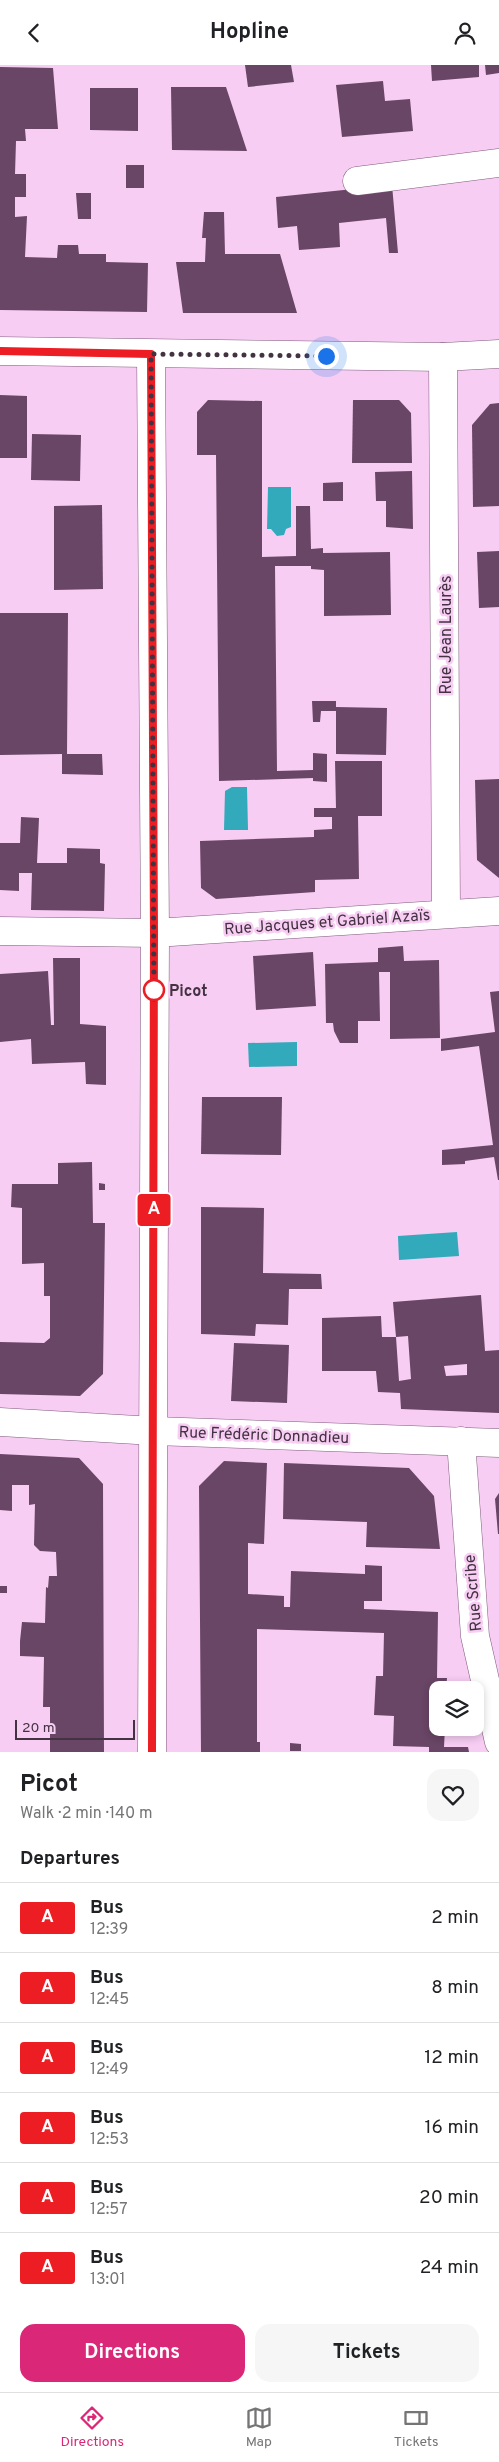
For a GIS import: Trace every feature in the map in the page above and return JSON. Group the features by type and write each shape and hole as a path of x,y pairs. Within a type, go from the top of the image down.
{"street":[{"path":"357,181 499,163"},
{"path":"0,351 444,357 499,354"},
{"path":"151,354 154,933 152,1752"},
{"name":"Rue Jean Laurès","path":"444,357 446,913"},
{"name":"Rue Jacques et Gabriel Azaïs","path":"0,931 154,933 499,911"},
{"name":"Rue Frédéric Donnadieu","path":"0,1422 154,1431 499,1443"},
{"name":"Rue Scribe","path":"461,1441 475,1636 499,1742"}],"water":[{"path":"268,487 291,487 291,527 286,529 284,535 277,536 271,529 267,529"},
{"path":"232,787 247,787 248,830 224,830 225,791"},
{"path":"297,1042 297,1066 249,1067 248,1043"},
{"path":"457,1232 459,1256 399,1260 398,1236"}],"building":[{"path":"245,65 291,65 294,82 248,87"},
{"path":"431,65 479,65 479,77 432,81"},
{"path":"485,65 499,65 499,73 486,75"},
{"path":"0,67 53,68 58,129 25,129 26,141 16,141 15,174 26,174 26,197 15,197 15,217 27,216 25,257 57,258 58,245 78,245 79,254 106,254 106,262 148,263 147,312 0,310"},
{"path":"383,81 385,101 410,99 413,131 342,137 336,85"},
{"path":"171,87 226,87 247,151 172,150"},
{"path":"90,88 138,88 138,131 90,130"},
{"path":"126,165 144,165 144,188 126,188"},
{"path":"392,185 398,253 389,253 386,218 339,223 340,247 299,250 297,226 278,228 276,197"},
{"path":"76,193 91,193 91,219 78,219"},
{"path":"204,212 224,212 225,254 280,254 297,313 183,313 176,262 205,262 206,238 202,238"},
{"path":"0,395 27,396 27,458 0,458"},
{"path":"208,400 262,401 262,557 296,556 296,506 310,506 311,549 323,548 323,553 390,552 391,615 324,616 324,570 311,569 311,566 275,566 277,771 313,770 313,753 327,754 327,782 313,781 313,778 219,781 216,455 197,455 197,412"},
{"path":"353,400 399,400 411,413 412,463 352,463"},
{"path":"499,403 499,506 473,507 472,425 490,404"},
{"path":"32,434 81,435 80,481 31,480"},
{"path":"412,471 413,529 386,527 386,501 376,501 375,472"},
{"path":"343,482 343,501 323,501 323,483"},
{"path":"102,505 103,589 54,590 54,506"},
{"path":"499,551 499,607 479,608 477,552"},
{"path":"0,613 68,613 67,754 102,754 103,775 62,774 62,754 0,755"},
{"path":"312,701 336,701 336,707 387,708 386,755 336,754 336,711 321,711 320,722 313,722"},
{"path":"335,761 382,761 382,816 358,816 359,879 315,880 315,892 216,899 201,888 200,841 314,837 314,830 332,829 332,817 314,817 314,808 336,808"},
{"path":"499,779 499,878 477,860 475,780"},
{"path":"21,817 39,818 37,863 67,863 67,848 100,849 100,863 105,864 104,911 31,910 32,873 19,873 19,891 0,890 0,843 20,843"},
{"path":"403,946 404,961 439,960 440,1038 390,1039 390,972 379,972 380,1021 358,1021 358,1043 340,1043 334,1031 333,1023 326,1023 325,964 378,962 378,948"},
{"path":"313,952 316,1006 256,1010 253,956"},
{"path":"53,958 80,958 80,1024 106,1026 106,1085 86,1084 85,1062 32,1064 31,1039 0,1042 0,974 48,971 51,1025 54,1025"},
{"path":"499,991 498,1180 494,1157 465,1161 465,1164 442,1165 442,1150 493,1145 479,1046 441,1051 441,1039 495,1032 490,992"},
{"path":"202,1097 282,1097 281,1155 201,1154"},
{"path":"92,1162 93,1223 105,1223 103,1374 80,1396 0,1394 0,1342 44,1343 50,1338 50,1296 44,1296 44,1263 22,1264 22,1208 11,1207 12,1184 58,1184 58,1163"},
{"path":"99,1183 105,1184 105,1190 99,1190"},
{"path":"201,1207 264,1208 263,1273 321,1274 322,1289 289,1289 288,1325 256,1324 255,1336 201,1334"},
{"path":"481,1295 485,1351 499,1350 499,1413 401,1409 400,1393 378,1392 376,1371 322,1371 322,1318 381,1316 382,1337 396,1337 393,1302","holes":["408,1336 411,1379 399,1381 396,1337","467,1364 467,1375 446,1376 444,1366"]},
{"path":"234,1343 289,1345 287,1403 231,1401"},
{"path":"0,1454 79,1458 103,1484 104,1752 50,1752 50,1707 43,1707 44,1657 20,1656 20,1641 22,1622 45,1623 46,1587 48,1588 49,1576 57,1576 56,1552 40,1551 34,1545 35,1504 29,1505 29,1485 12,1485 12,1511 0,1510"},
{"path":"224,1461 267,1463 264,1544 248,1543 248,1594 284,1596 284,1607 290,1607 291,1571 365,1574 365,1565 382,1566 382,1601 364,1601 364,1609 438,1612 437,1678 447,1678 447,1681 429,1681 429,1736 445,1736 444,1747 468,1747 469,1752 429,1752 429,1747 393,1746 394,1716 374,1715 376,1676 383,1676 384,1633 257,1629 257,1742 260,1742 260,1752 201,1752 199,1486"},
{"path":"284,1463 409,1468 434,1496 440,1549 366,1547 367,1522 283,1519"},
{"path":"499,1493 499,1534 498,1534 495,1499"},
{"path":"0,1586 7,1586 7,1593 0,1593"},
{"path":"290,1743 301,1744 301,1751 290,1751"}],"bus line":[{"name":"A","path":"0,351 151,354 154,933 152,1752"}],"place":[{"name":"Picot","path":"154,990"}],"route":[{"path":"154,990 154,999 151,354 326,356"}]}
